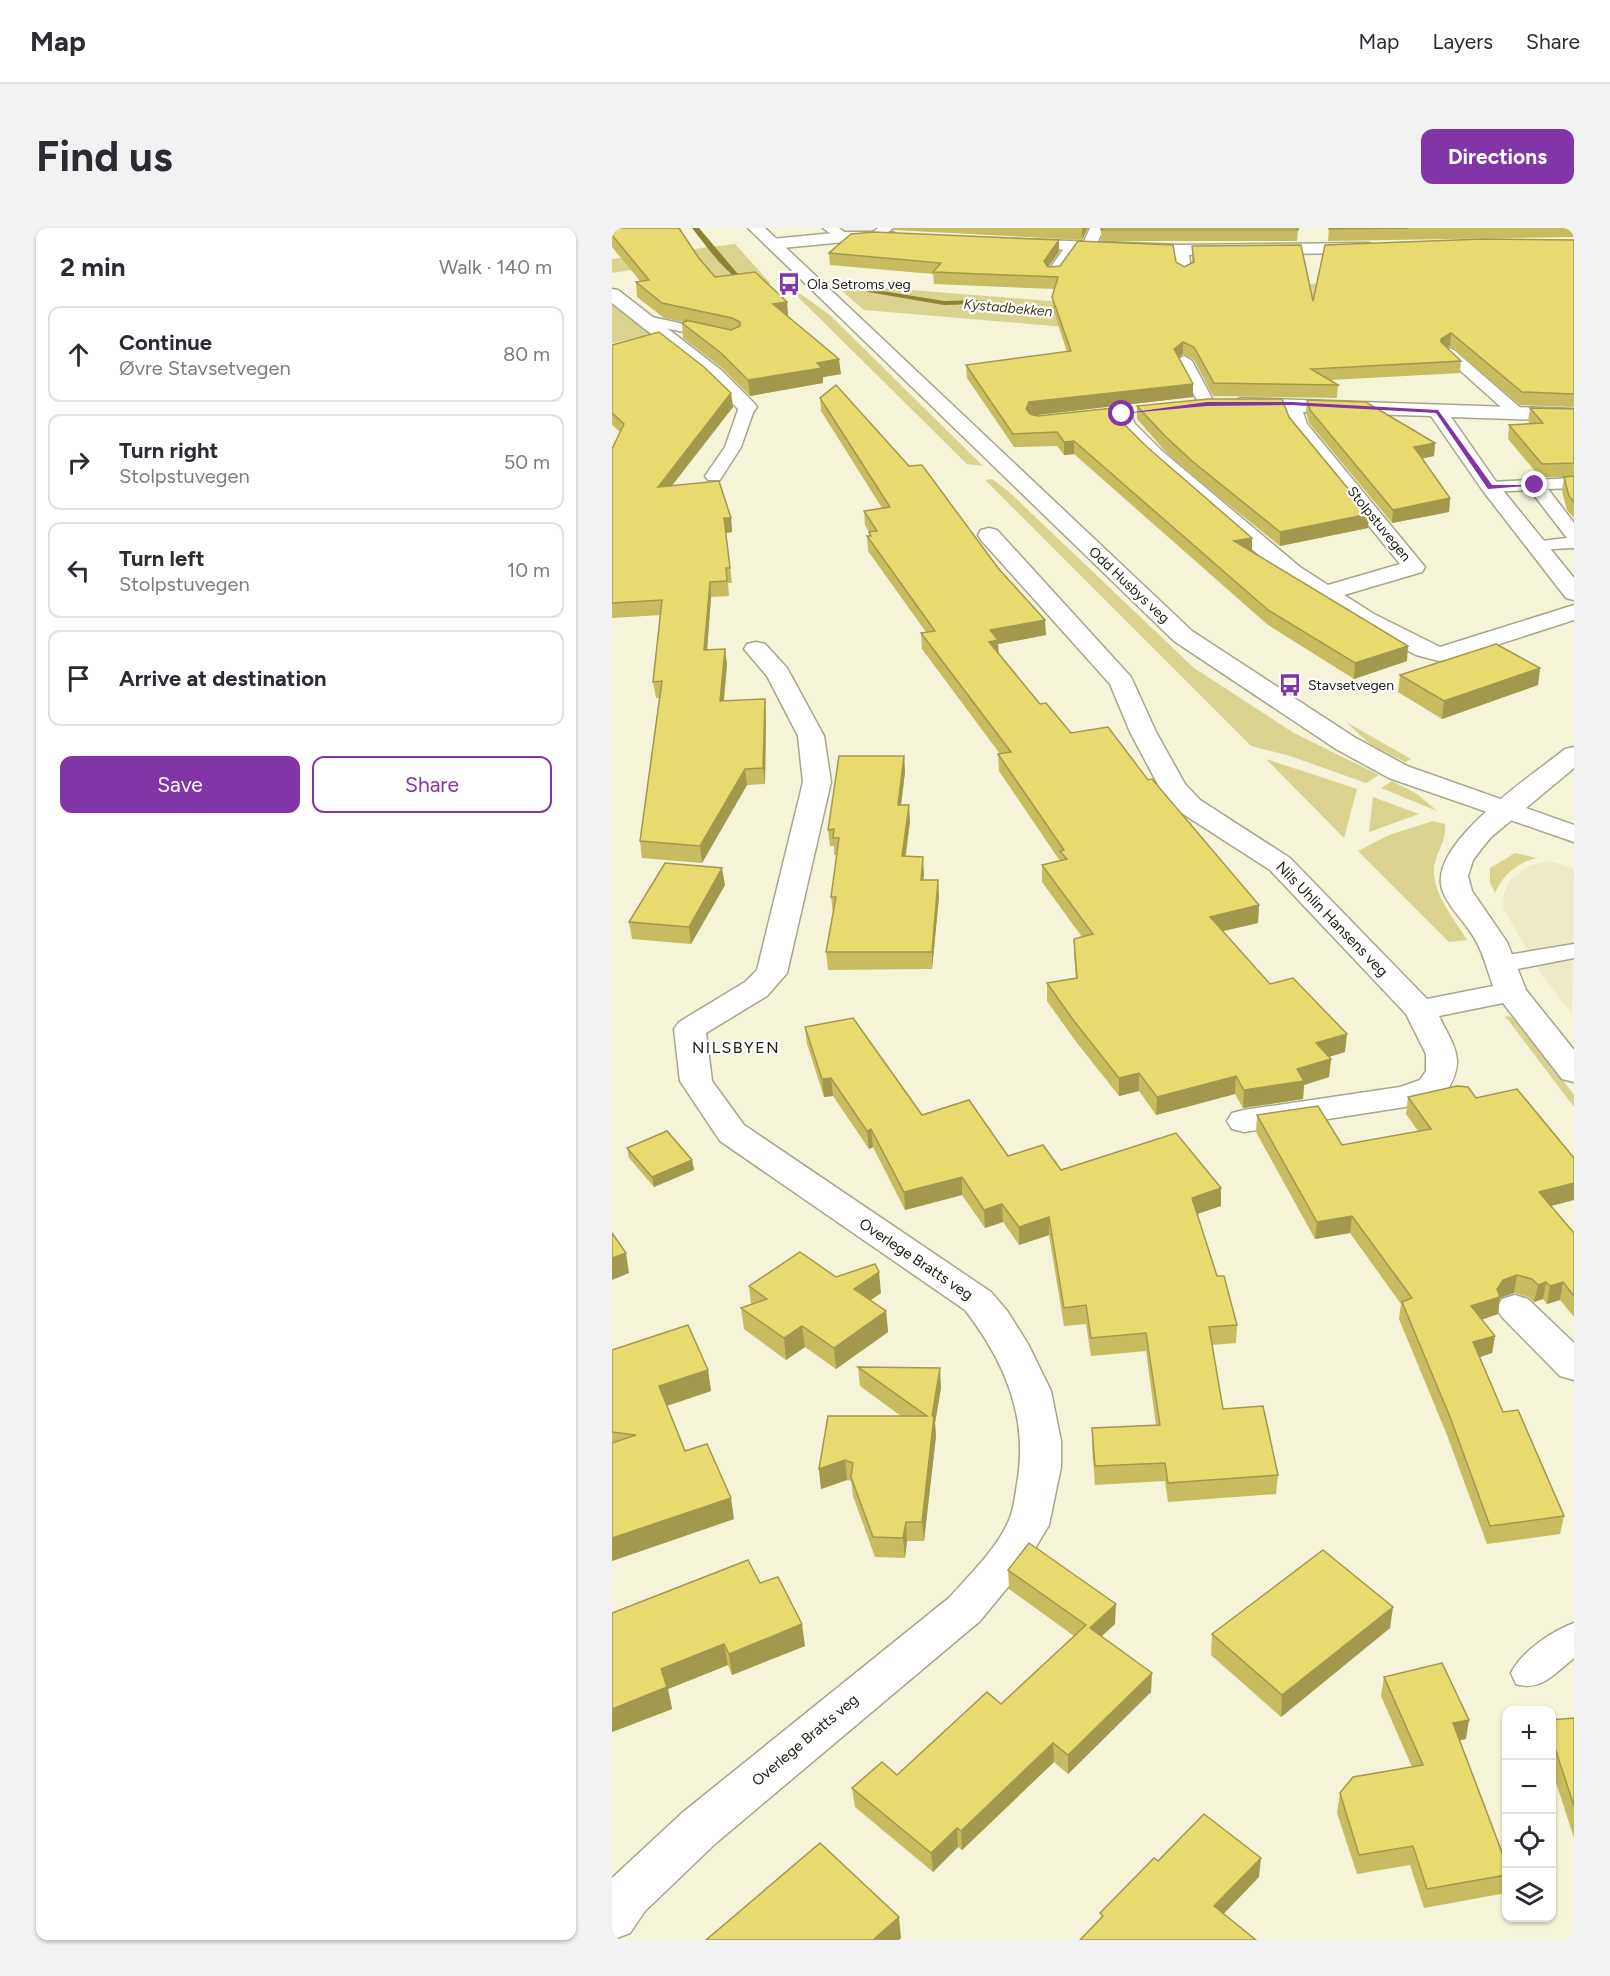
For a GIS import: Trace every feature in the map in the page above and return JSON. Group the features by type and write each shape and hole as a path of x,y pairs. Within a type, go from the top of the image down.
{"street":[{"path":"764,236 880,232 909,238"},
{"name":"Odd Husbys veg","path":"764,236 1183,636 1345,743 1398,772 1574,834"},
{"path":"1000,244 1180,250 1390,247"},
{"path":"612,294 714,374 747,407"},
{"path":"1186,406 1291,404 1438,412 1574,415"},
{"name":"Stolpstuvegen","path":"1291,404 1297,425 1414,567 1324,593"},
{"path":"1100,416 1133,412 1126,426 1155,455 1292,572 1324,593 1425,650 1439,654 1574,612"},
{"path":"1438,412 1490,487 1574,593"},
{"name":"Nils Uhlin Hansens veg","path":"989,535 1122,681 1143,732 1179,794 1190,806 1280,864 1420,1010 1442,1054 1442,1071 1433,1087 1405,1098 1244,1121"},
{"name":"Overlege Bratts veg","path":"612,1917 628,1895 699,1828 965,1609 1000,1569 1029,1523 1042,1471 1042,1428 1029,1382 1004,1330 978,1301 732,1133 696,1081 690,1029 756,989 772,973 817,782 811,736 778,673 756,649"},
{"path":"1574,755 1504,810 1480,832 1459,859 1454,876 1457,891 1492,942 1507,978 1574,1072"},
{"path":"1420,1010 1507,978"},
{"path":"1515,1308 1574,1366"}],"lane":[{"path":"1053,274 1097,228"},
{"path":"1180,250 1185,273"},
{"path":"642,319 656,320 733,339"},
{"path":"1449,353 1518,414"},
{"path":"1184,361 1207,404"},
{"path":"714,476 733,447 747,407"},
{"path":"1490,487 1574,483"},
{"path":"1535,485 1574,535"},
{"path":"1538,546 1574,543"},
{"path":"1507,978 1574,951"},
{"path":"1529,1673 1574,1638"}],"shaded area":[{"path":"735,244 771,284 719,277 681,283 644,268 612,273 612,259"},
{"path":"1526,273 1574,293 1125,332 864,310 834,284 1050,301 1164,303 1311,284"},
{"path":"795,290 830,315 983,466 967,464 792,291"},
{"path":"612,305 651,335 612,343"},
{"path":"992,479 1008,491 1194,668 1294,733 1379,775 1366,783 1290,756 1251,746 985,480"},
{"path":"1346,722 1411,759 1405,762 1371,745"},
{"path":"1266,759 1357,789 1344,838"},
{"path":"1392,781 1417,794 1437,811 1381,788"},
{"path":"1373,797 1419,814 1369,832"},
{"path":"1433,821 1445,824 1444,836 1436,858 1434,878 1440,897 1467,940 1449,942 1358,851 1389,835"},
{"path":"1515,853 1537,858 1524,862 1512,870 1502,880 1495,893 1490,882 1490,868"},
{"path":"1551,861 1574,869 1572,1013 1543,977 1503,908 1504,893 1511,879 1529,866"},
{"path":"1505,1016 1517,1018 1574,1095 1574,1107"}],"building":[{"path":"612,228 679,228 698,257 715,277 755,272 787,302 773,304 839,359 817,363 822,368 748,380 721,353 682,323 687,321 685,320 731,330 740,326 740,322 732,318 662,303 636,282 649,280 612,235"},
{"path":"1101,228 1298,228 1298,230 1101,230"},
{"path":"1329,228 1408,228 1329,229"},
{"path":"874,232 1059,240 1044,261 1048,267 1060,266 1078,241 1173,245 1176,262 1184,267 1194,262 1192,246 1301,245 1313,301 1325,245 1483,239 1574,240 1574,394 1522,392 1451,333 1441,339 1441,342 1461,361 1311,369 1338,385 1214,383 1194,347 1183,342 1174,349 1193,384 1029,402 1026,409 1030,414 1038,416 1113,408 1118,418 1147,447 1252,538 1234,541 1408,646 1355,663 1268,610 1074,441 1064,442 1057,432 1013,434 966,365 1071,351 1052,297 1058,277 933,272 941,263 829,253 851,234"},
{"path":"659,332 704,367 731,393 658,487 719,481 731,518 724,518 730,568 726,568 727,581 710,582 704,650 725,649 720,701 765,699 763,768 745,769 700,846 640,841 662,681 653,682 662,600 612,603 612,449 624,424 612,413 612,345"},
{"path":"836,385 909,466 922,465 998,568 1045,620 990,630 998,640 989,642 1040,704 1046,703 1071,733 1108,727 1148,780 1152,779 1259,905 1210,917 1270,984 1293,978 1347,1034 1316,1043 1331,1059 1297,1069 1304,1081 1244,1090 1236,1076 1157,1097 1139,1073 1119,1078 1047,983 1077,978 1074,939 1093,934 1042,865 1067,859 1060,851 1064,850 998,754 1011,752 921,633 935,631 867,536 871,536 869,532 877,531 864,511 890,507 820,398"},
{"path":"1208,399 1282,399 1289,417 1369,514 1280,532 1192,461 1137,406"},
{"path":"1307,400 1366,402 1435,443 1414,447 1450,498 1393,510 1310,410"},
{"path":"1530,408 1574,409 1574,463 1542,464 1509,425 1543,423"},
{"path":"1574,476 1574,502 1569,496 1564,477"},
{"path":"1496,644 1540,668 1444,701 1400,675"},
{"path":"839,756 904,756 898,805 909,805 902,856 923,857 921,880 938,880 932,952 826,952 836,897 831,897 839,838 833,838 834,829 828,830"},
{"path":"665,863 722,868 689,927 629,922"},
{"path":"853,1018 922,1115 969,1100 1008,1156 1043,1145 1061,1170 1176,1133 1221,1188 1192,1198 1217,1276 1224,1276 1237,1325 1209,1327 1223,1409 1263,1406 1278,1475 1168,1483 1165,1463 1095,1466 1092,1428 1160,1425 1146,1333 1091,1338 1086,1305 1064,1308 1049,1217 1019,1227 1002,1204 984,1210 962,1177 904,1192 871,1129 867,1131 831,1078 822,1079 805,1027"},
{"path":"1457,1086 1468,1087 1476,1098 1517,1089 1574,1158 1574,1183 1539,1192 1574,1233 1574,1296 1563,1282 1550,1286 1546,1282 1538,1285 1532,1279 1517,1275 1503,1280 1497,1289 1500,1297 1471,1306 1495,1336 1473,1342 1503,1412 1518,1410 1564,1516 1490,1526 1450,1417 1402,1302 1412,1298 1352,1216 1317,1222 1257,1115 1318,1106 1342,1145 1431,1129 1408,1097"},
{"path":"667,1131 692,1160 652,1177 627,1148"},
{"path":"612,1233 626,1253 612,1258"},
{"path":"800,1252 836,1277 875,1264 879,1272 854,1289 886,1311 834,1348 802,1326 784,1338 741,1308 767,1299 749,1286"},
{"path":"688,1325 708,1370 659,1386 685,1451 707,1444 731,1498 612,1538 612,1443 636,1435 612,1432 612,1350"},
{"path":"858,1367 940,1368 932,1416 934,1416 922,1522 906,1522 903,1538 873,1537 851,1477 853,1463 845,1460 819,1469 828,1416 927,1416"},
{"path":"1029,1543 1116,1604 1090,1628 1152,1673 1068,1755 1053,1743 961,1831 957,1828 931,1853 852,1788 882,1762 897,1775 987,1692 1001,1704 1086,1625 1008,1570"},
{"path":"1323,1550 1393,1607 1282,1695 1212,1634"},
{"path":"748,1560 760,1583 778,1577 802,1624 729,1654 724,1644 661,1669 667,1687 612,1709 612,1613"},
{"path":"1442,1663 1469,1720 1453,1723 1502,1852 1502,1876 1427,1889 1413,1846 1359,1855 1340,1793 1353,1777 1423,1765 1384,1677"},
{"path":"1574,1718 1574,1806 1556,1751 1556,1720"},
{"path":"1204,1814 1261,1858 1214,1906 1256,1940 1080,1940 1103,1916 1100,1913 1154,1858 1158,1861"},
{"path":"820,1843 899,1917 873,1940 706,1940"}],"waterway":[{"name":"Kystadbekken","path":"695,228 735,274 750,283"},
{"name":"Kystadbekken","path":"870,291 944,303 977,302 1070,313"}],"place":[{"name":"Ola Setroms veg","path":"789,284"},
{"name":"Stavsetvegen","path":"1290,685"}],"district":[{"name":"NILSBYEN","path":"736,1047"}],"route":[{"path":"1122,414 1207,404 1291,404 1438,412 1490,487 1535,485"}]}
